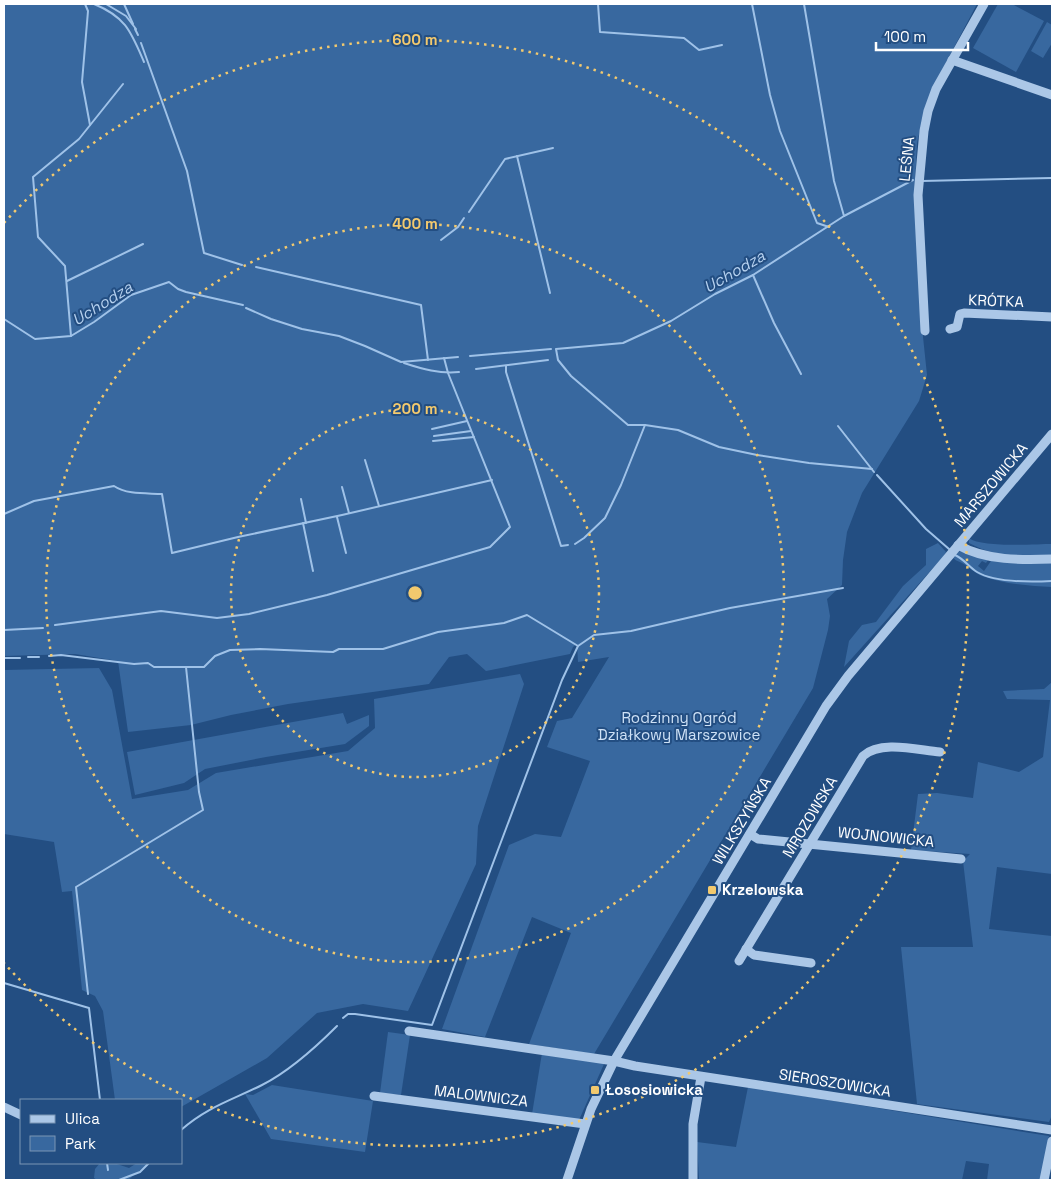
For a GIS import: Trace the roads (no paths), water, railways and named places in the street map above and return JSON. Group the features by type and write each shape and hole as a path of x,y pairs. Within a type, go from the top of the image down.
{"street":[{"name":"LEŚNA","path":"925,331 918,195 920,154 928,111 936,89 984,4"},
{"path":"952,60 1052,95"},
{"name":"KRÓTKA","path":"950,329 957,326 960,314 964,313 1052,317"},
{"name":"MARSZOWICKA","path":"951,554 1052,434"},
{"path":"958,545 974,552 1004,558 1027,560 1052,559"},
{"name":"WILKSZYŃSKA","path":"567,1180 585,1124 614,1061 826,706 848,676 951,554"},
{"name":"MROZOWSKA","path":"739,961 862,756 872,750 886,747 940,752"},
{"name":"WOJNOWICKA","path":"750,834 758,839 961,858"},
{"path":"746,949 754,955 811,963"},
{"path":"408,1031 614,1061"},
{"name":"SIEROSZOWICKA","path":"614,1061 1052,1130"},
{"path":"693,1180 693,1124 701,1076"},
{"name":"MALOWNICZA","path":"374,1096 585,1124"},
{"path":"4,1107 20,1115"},
{"path":"1044,1180 1052,1141"}],"waterway":[{"path":"85,4 88,11 82,82 90,125"},
{"path":"94,4 105,9 120,20 131,34 144,62"},
{"path":"106,4 126,16 136,29"},
{"path":"124,4 133,24"},
{"path":"598,4 600,32 684,38 699,50 722,45"},
{"path":"752,4 770,95 780,131 817,223 829,227"},
{"path":"804,4 834,181 844,216"},
{"path":"135,29 138,35"},
{"path":"141,43 187,171 204,253 242,265"},
{"path":"71,336 65,266 38,237 33,177 79,139 123,84"},
{"path":"469,212 505,159 553,148"},
{"path":"517,156 550,293"},
{"name":"Uchodza","path":"922,181 1052,178"},
{"name":"Uchodza","path":"872,469 809,463 757,455 719,447 678,430 645,425 628,425 571,376 558,360 556,349 623,343 671,321 715,294 753,275 844,216 913,180"},
{"path":"441,240 458,227 464,218"},
{"path":"67,281 143,244"},
{"path":"256,267 421,305 428,360"},
{"path":"753,275 774,323 801,374"},
{"name":"Uchodza","path":"4,319 35,339 71,336 131,295 169,282 186,292 243,305"},
{"name":"Uchodza","path":"246,308 271,319 302,329 339,336 401,362 458,357"},
{"name":"Uchodza","path":"470,356 551,349"},
{"path":"55,625 161,611 217,618 249,614 327,595 490,547 510,527 448,373 444,358"},
{"path":"476,369 548,360"},
{"path":"404,363 431,370 459,372"},
{"path":"506,366 506,372 561,546 568,545"},
{"path":"432,429 467,421"},
{"path":"575,544 605,518 621,485 645,425"},
{"path":"838,426 874,472"},
{"path":"434,436 471,431"},
{"path":"433,441 474,437"},
{"path":"365,460 379,506"},
{"path":"877,475 926,529 949,549"},
{"path":"4,514 34,501 114,486 125,491 162,494 172,553 492,480"},
{"path":"342,487 349,513"},
{"path":"301,499 306,523"},
{"path":"337,517 346,553"},
{"path":"303,523 313,571"},
{"path":"955,555 985,576 1014,581 1052,581"},
{"path":"49,656 61,655 134,664 148,663 154,667 204,667 215,656 230,650 260,649 333,652 339,649 383,649 438,632 504,623 527,615 578,646 594,635 631,631 730,608 843,588"},
{"path":"4,630 43,628"},
{"path":"343,1018 348,1014 355,1014 432,1025 562,680 578,646"},
{"path":"28,657 39,657"},
{"path":"4,658 20,658"},
{"path":"88,994 76,887 203,810 199,792 186,667"},
{"path":"4,983 89,1008 100,1099"},
{"path":"182,1129 200,1115 262,1085 282,1073 311,1051 337,1026"},
{"path":"107,1164 108,1170"},
{"path":"119,1180 140,1172 148,1164"}],"place":[{"name":"Krzelowska","path":"712,890"},
{"name":"Łososiowicka","path":"595,1090"}],"park label":[{"name":"Rodzinny Ogród Działkowy Marszowice","path":"679,726"}]}
